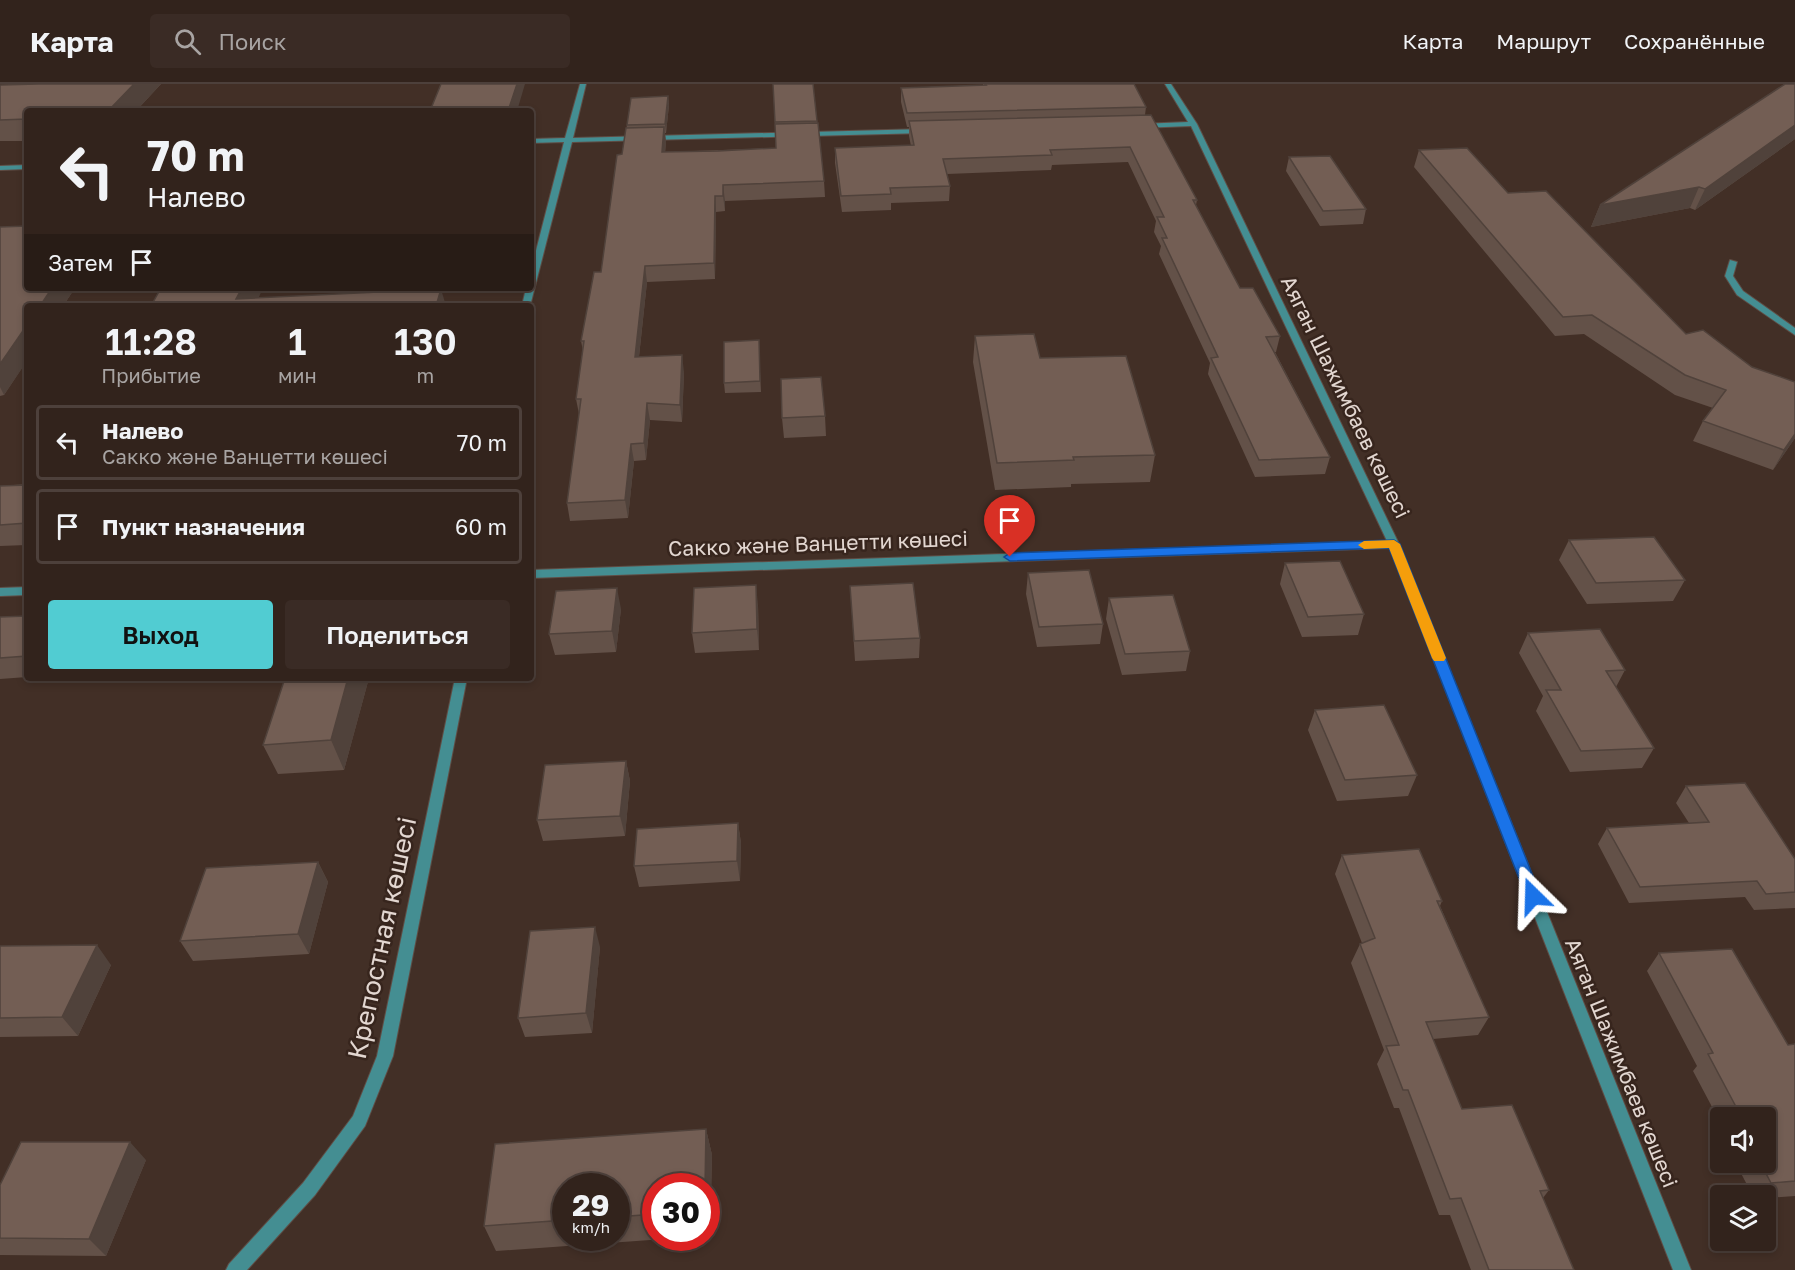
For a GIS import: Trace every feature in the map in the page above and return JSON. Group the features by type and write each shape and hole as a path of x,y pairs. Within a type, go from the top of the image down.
{"street":[{"path":"534,275 583,84"},
{"name":"Аяган Шажимбаев көшесі","path":"1168,84 1193,124 1394,544 1682,1270"},
{"path":"1134,126 1193,124"},
{"path":"534,141 934,130"},
{"path":"0,168 24,167"},
{"path":"1733,262 1729,276 1740,293 1795,332"},
{"name":"Сакко және Ванцетти көшесі","path":"534,574 1394,544"},
{"path":"0,592 24,591"},
{"name":"Крепостная көшесі","path":"235,1270 309,1189 359,1121 385,1056 460,681"}],"building":[{"path":"134,84 111,108 24,108 24,119 0,120 0,85"},
{"path":"441,84 517,84 509,108 431,108"},
{"path":"773,84 813,84 817,121 775,122"},
{"path":"985,84 1134,84 1146,107 907,113 901,88"},
{"path":"1785,84 1795,84 1795,125 1705,189 1699,187 1600,205"},
{"path":"668,96 665,124 627,125 631,98"},
{"path":"1151,115 1197,200 1193,200 1240,288 1253,288 1280,336 1266,337 1330,457 1259,460 1211,358 1218,357 1162,238 1167,238 1157,217 1164,217 1130,147 1050,150 1052,155 943,159 950,186 890,188 891,194 841,196 835,148 914,145 909,121"},
{"path":"818,123 824,181 723,185 723,196 715,196 714,263 645,266 635,357 682,355 680,405 647,403 644,443 631,444 625,500 567,503 581,399 576,399 584,341 581,341 594,272 601,272 617,155 622,154 626,128 664,127 662,152 718,151 776,148 775,124"},
{"path":"1467,148 1508,193 1546,191 1686,334 1703,330 1752,367 1795,382 1795,434 1784,450 1703,421 1726,390 1685,375 1592,315 1563,317 1419,150"},
{"path":"1330,156 1366,209 1323,211 1289,157"},
{"path":"24,226 24,291 50,291 42,303 24,303 24,329 0,364 0,227"},
{"path":"159,291 240,291 236,299 440,291 437,303 153,303"},
{"path":"1034,334 1040,358 1126,356 1155,455 1073,457 1074,460 997,463 975,336"},
{"path":"759,340 760,381 724,383 724,342"},
{"path":"821,377 825,416 782,418 781,379"},
{"path":"24,485 24,523 0,525 0,486"},
{"path":"1654,537 1685,580 1596,583 1569,540"},
{"path":"1340,561 1364,614 1308,617 1285,563"},
{"path":"1089,570 1103,624 1039,627 1028,573"},
{"path":"913,583 920,638 854,641 850,586"},
{"path":"756,585 757,629 692,633 694,588"},
{"path":"617,588 612,631 549,634 556,591"},
{"path":"1173,595 1190,651 1125,654 1109,598"},
{"path":"24,616 24,656 0,658 0,617"},
{"path":"1600,629 1625,670 1606,671 1654,748 1581,751 1546,690 1561,690 1528,633"},
{"path":"284,681 347,681 331,740 263,745"},
{"path":"1384,705 1417,775 1345,780 1315,710"},
{"path":"626,761 620,816 537,820 545,765"},
{"path":"1745,783 1795,859 1795,892 1766,894 1757,881 1640,887 1607,828 1709,822 1686,786"},
{"path":"738,823 737,861 634,866 637,829"},
{"path":"1419,849 1442,901 1437,901 1489,1017 1426,1022 1462,1109 1512,1105 1549,1190 1540,1191 1574,1270 1489,1270 1461,1198 1450,1199 1408,1090 1403,1090 1386,1046 1399,1045 1360,944 1375,938 1342,855"},
{"path":"318,862 298,934 180,941 206,868"},
{"path":"595,927 586,1013 518,1018 530,931"},
{"path":"97,945 62,1017 0,1018 0,946"},
{"path":"1732,949 1788,1045 1795,1044 1795,1181 1771,1183 1766,1173 1776,1173 1776,1107 1736,1107 1708,1054 1713,1053 1659,953"},
{"path":"706,1129 705,1173 642,1173 642,1215 630,1216 630,1173 552,1173 552,1221 484,1226 495,1144"},
{"path":"21,1142 130,1142 89,1239 0,1238 0,1185"}],"slow traffic":[{"path":"1364,545 1394,544 1439,658"}],"route":[{"path":"1010,557 1394,544 1533,896"}]}
